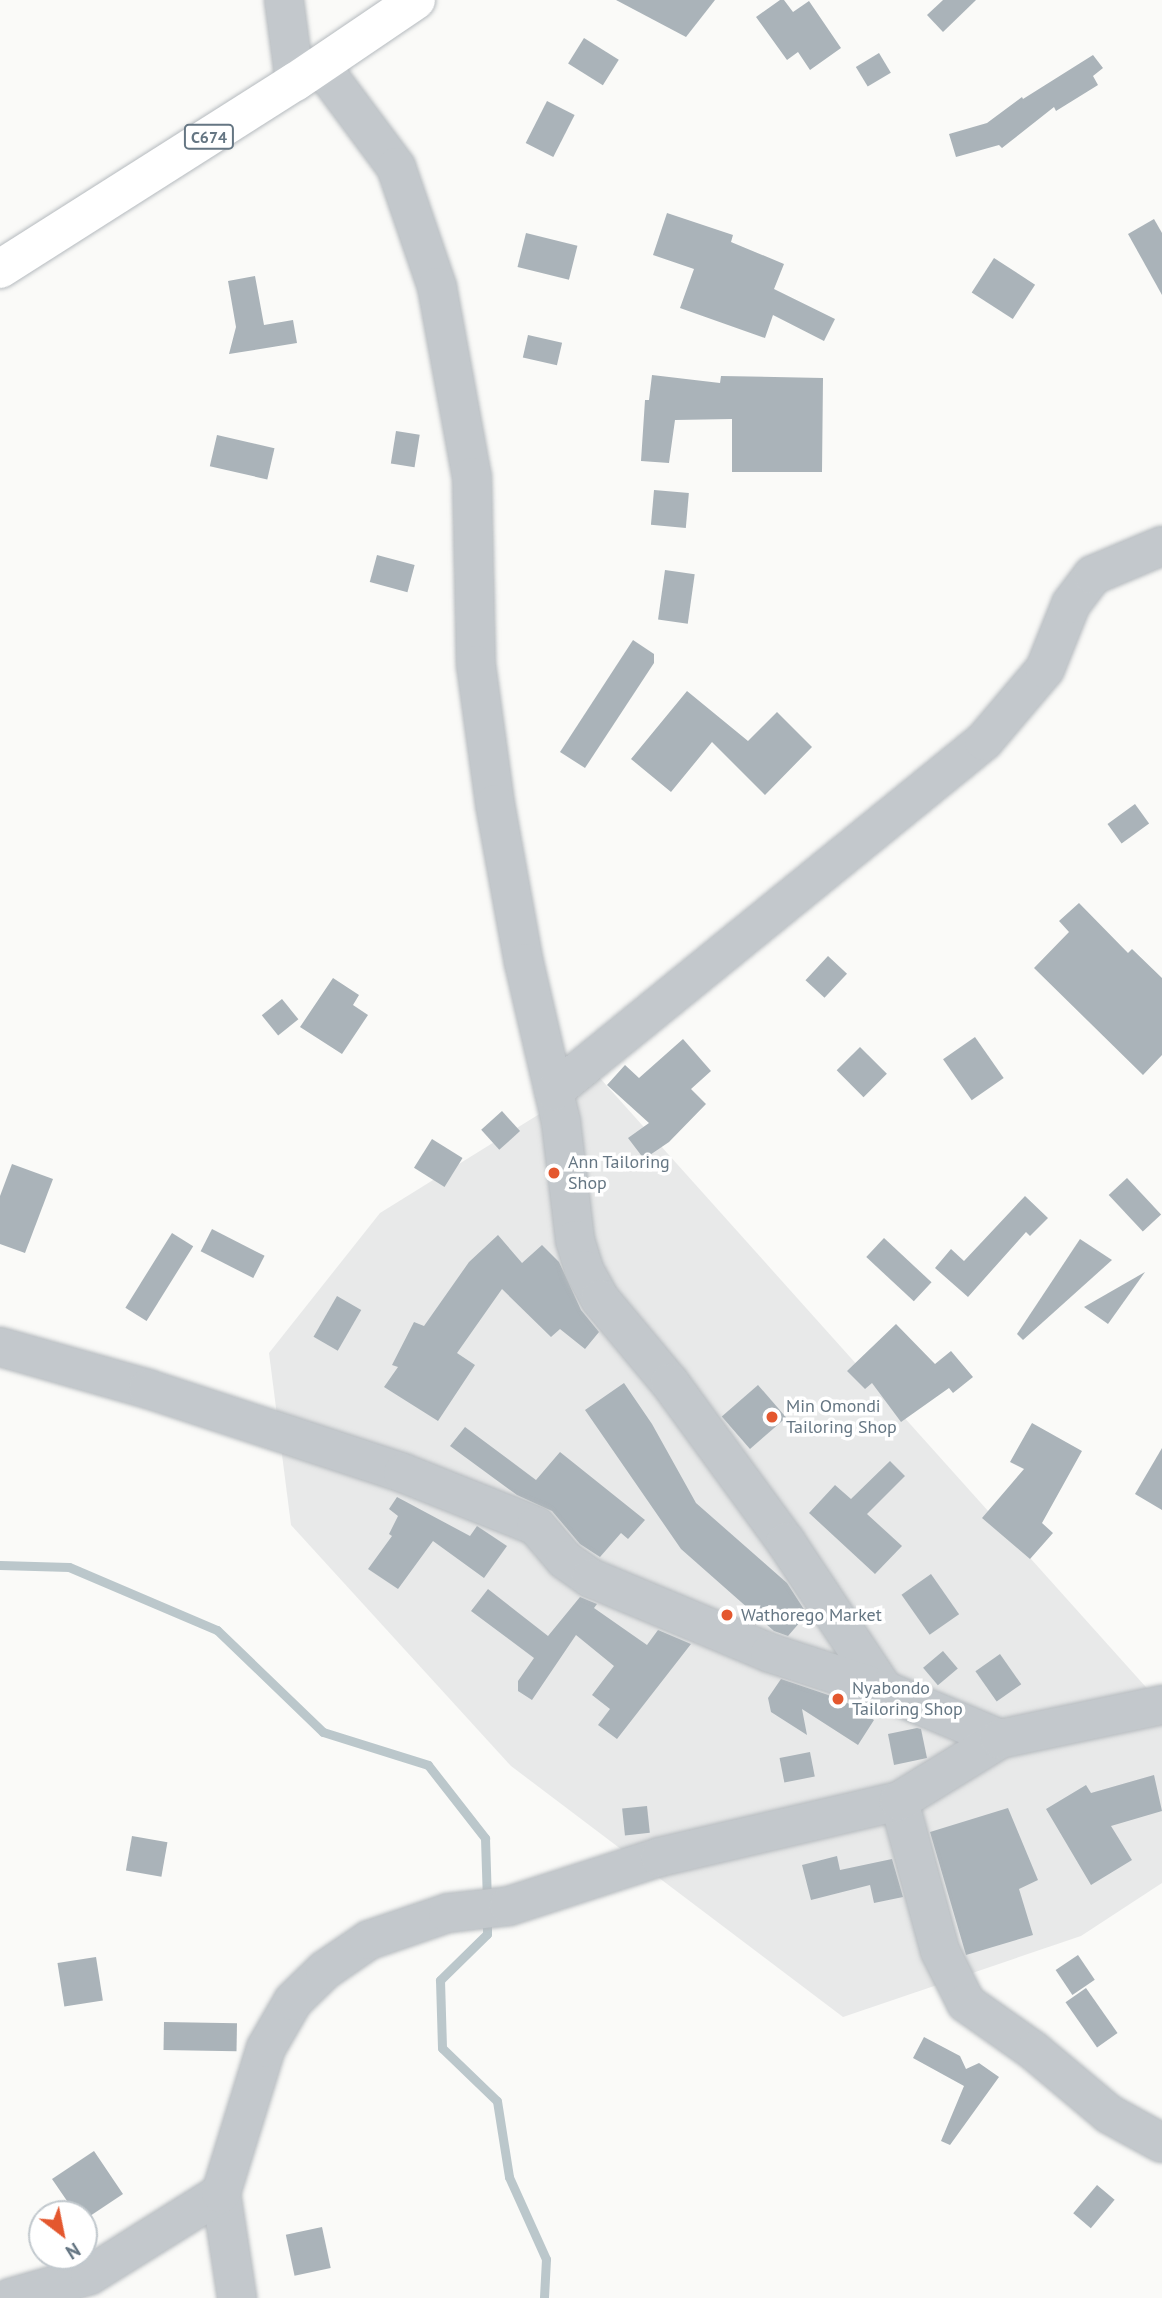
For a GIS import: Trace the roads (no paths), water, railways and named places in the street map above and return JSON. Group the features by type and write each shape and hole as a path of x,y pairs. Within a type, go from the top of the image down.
{"main road":[{"name":"C674","path":"0,270 308,74 416,0"}],"street":[{"path":"284,0 308,74 396,167 437,287 472,477 476,665 495,804 524,963 561,1122 575,1240 584,1270 600,1299 670,1383 786,1542 884,1690"},
{"path":"554,1091 984,741 1045,669 1070,604 1093,575 1162,545"},
{"path":"0,1347 148,1389 403,1473 536,1526 565,1560 592,1578 770,1653 884,1690 1000,1739"},
{"path":"237,2298 221,2193 266,2048 293,2001 325,1970 369,1940 448,1913 509,1906 660,1857 899,1801 1000,1739 1162,1704"},
{"path":"899,1801 940,1951 966,2003 1034,2051 1110,2113 1162,2143"},
{"path":"10,2298 90,2275 221,2193"}],"waterway":[{"path":"0,1565 69,1567 217,1630 323,1732 428,1765 485,1838 487,1901"},
{"path":"487,1919 487,1934 440,1980 442,2048 497,2101 509,2177 546,2259 544,2298"}],"place":[{"name":"Ann Tailoring Shop","path":"554,1173"},
{"name":"Min Omondi Tailoring Shop","path":"772,1417"},
{"name":"Wathorego Market","path":"727,1615"},
{"name":"Nyabondo Tailoring Shop","path":"838,1699"}]}
